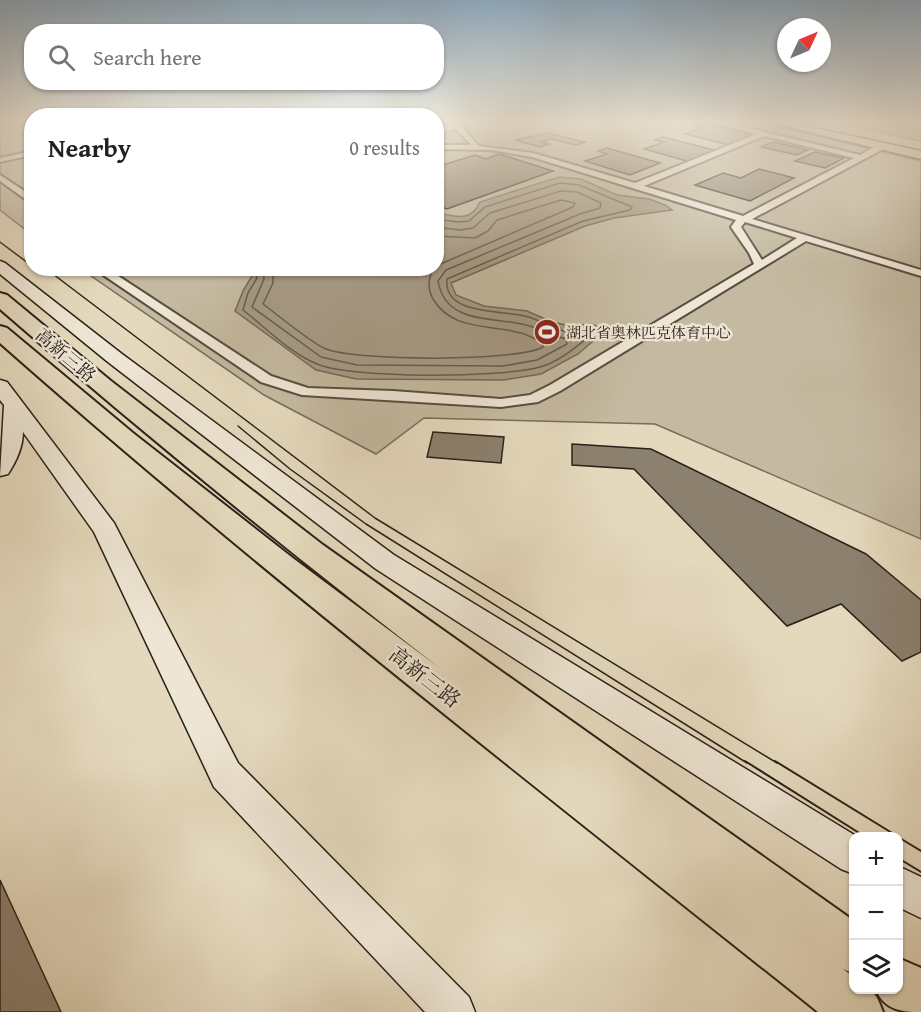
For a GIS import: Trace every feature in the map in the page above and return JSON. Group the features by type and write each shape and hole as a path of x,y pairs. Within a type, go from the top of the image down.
{"highway":[{"name":"高新三路","path":"0,299 150,425 309,550 849,946"},
{"name":"高新三路","path":"0,332 124,439 283,567 858,1012"},
{"path":"903,985 921,998"}],"main road":[{"name":"高新三路","path":"0,266 115,358 385,562 849,853"},
{"path":"0,469 12,441 7,395"},
{"path":"7,395 105,529 226,775 454,1012"},
{"path":"900,886 921,899"}],"street":[{"path":"584,170 921,273"},
{"path":"636,186 675,170"},
{"path":"759,265 736,226 742,219 836,170"},
{"path":"0,177 24,195"},
{"path":"110,276 266,379 307,392 393,394 501,403 533,399 555,388 805,238"}],"shaded area":[{"path":"0,170 24,170 24,229 0,210"},
{"name":"湖北省奥林匹克体育中心","path":"444,170 921,170 921,539 655,424 424,418 376,454 264,395 91,276 444,276"}],"water":[{"path":"559,177 581,179 617,195 649,199 672,210 614,218 585,226 451,283 456,295 484,306 527,311 552,322 571,326 592,324 605,331 578,354 541,374 504,380 356,379 316,370 235,311 252,276 444,276 444,214 467,216 476,209 480,202"}],"building":[{"path":"444,170 553,171 447,209 444,208"},
{"path":"615,170 642,170 630,175"},
{"path":"757,170 764,170 794,178 750,201 695,185 723,173 741,178"},
{"path":"433,432 504,437 501,463 427,457"},
{"path":"572,444 651,449 866,554 921,600 921,652 902,661 841,604 787,626 634,469 572,465"},
{"path":"0,880 61,1012 0,1012"}],"tram line":[{"path":"0,242 24,260"},
{"path":"56,276 375,518 777,763"},
{"path":"238,426 290,469 366,524 747,763"},
{"path":"745,761 858,832"},
{"path":"775,761 890,832"},
{"path":"903,840 921,851"},
{"path":"903,861 921,872"}],"place":[{"name":"湖北省奥林匹克体育中心","path":"547,332"}]}
